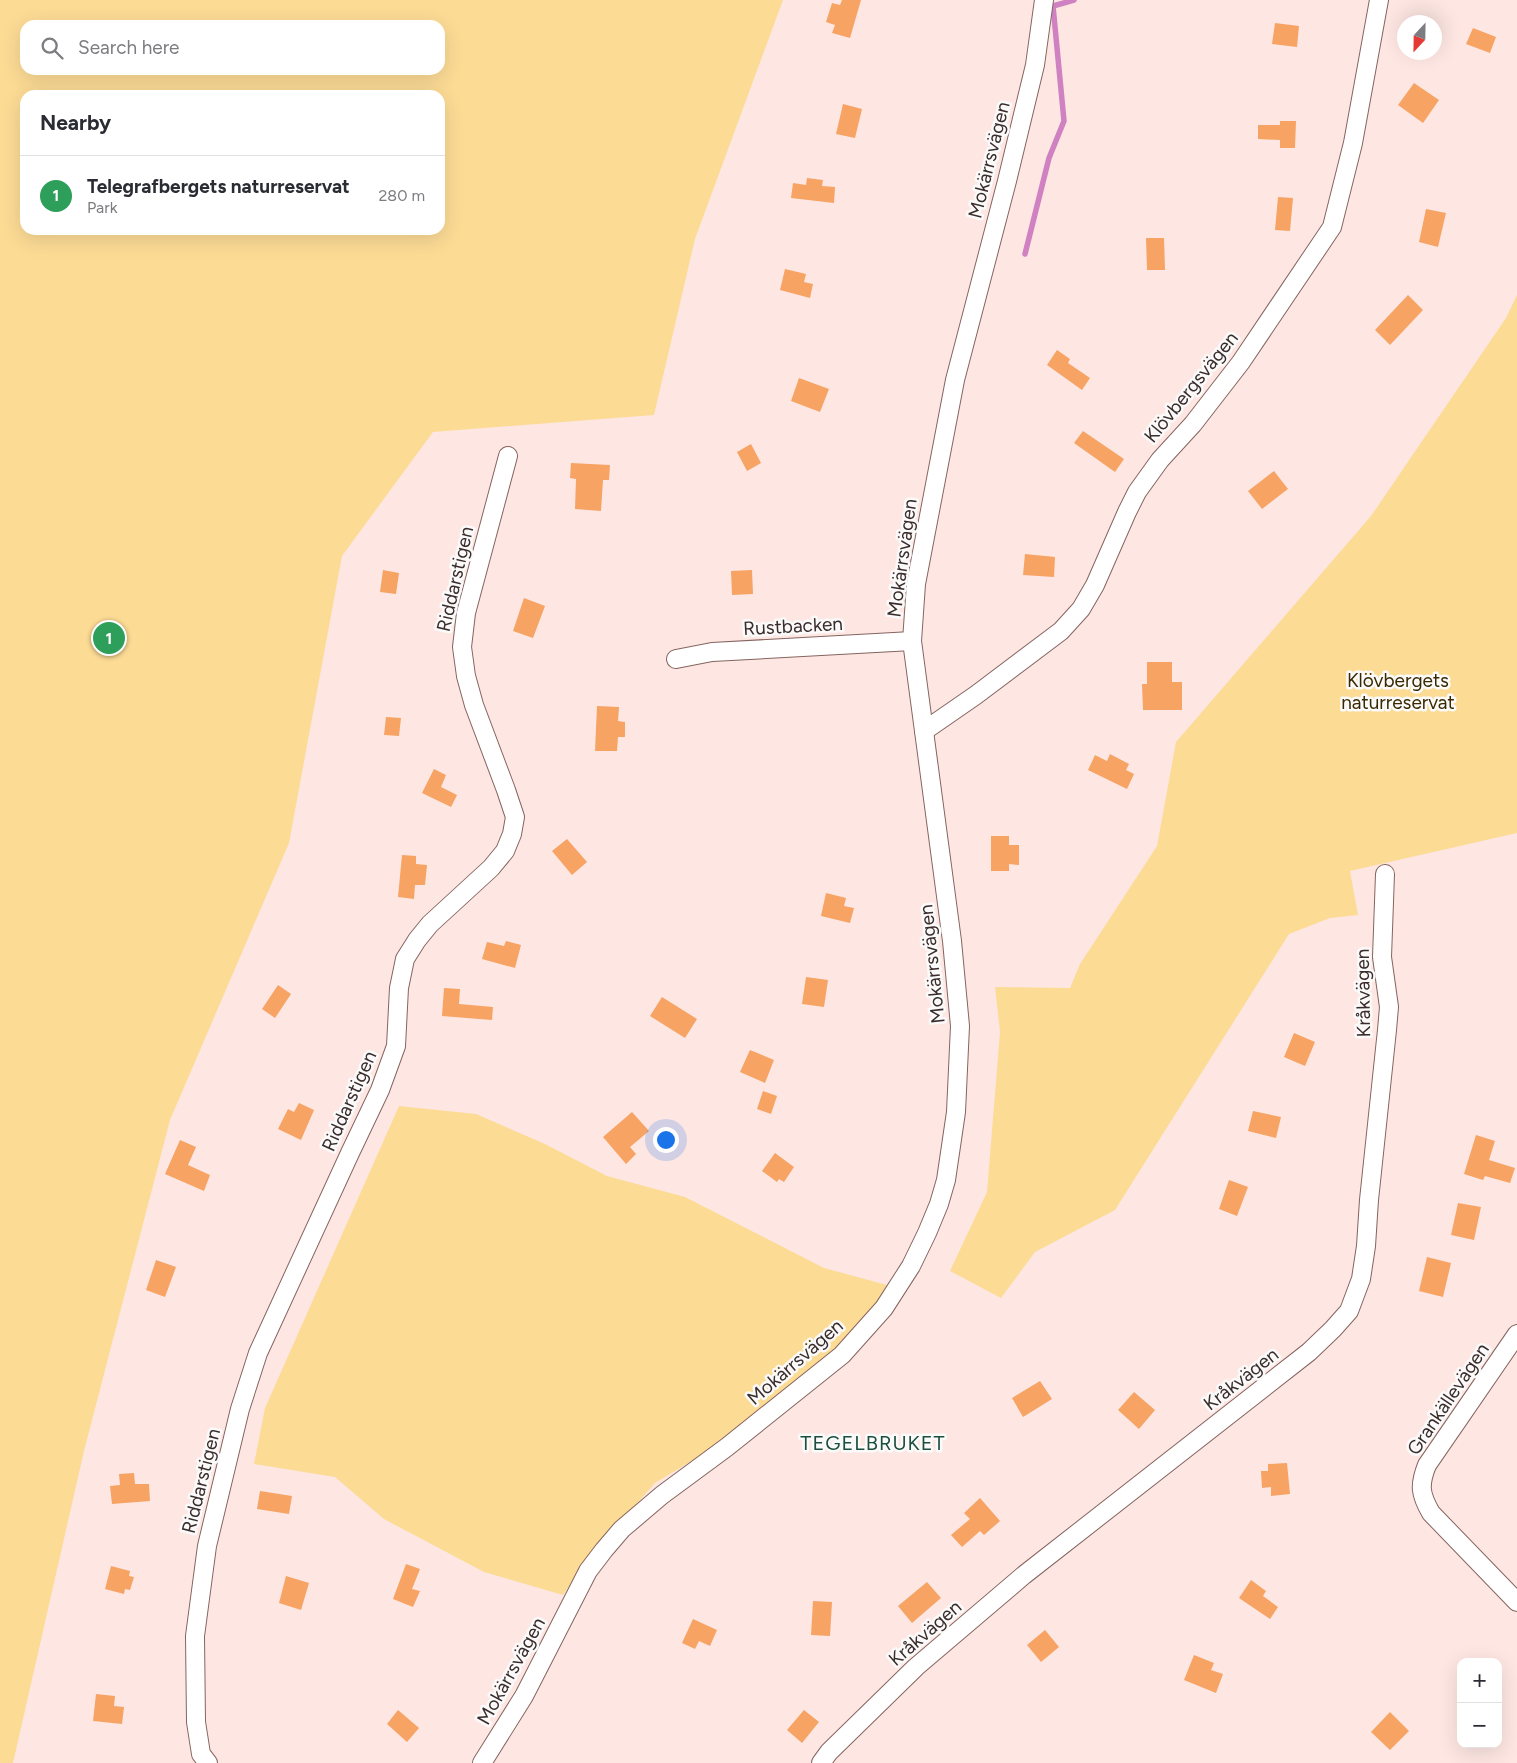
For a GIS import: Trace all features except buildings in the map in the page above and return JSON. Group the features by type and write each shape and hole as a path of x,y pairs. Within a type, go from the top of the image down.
{"street":[{"name":"Mokärrsvägen","path":"482,1763 524,1696 588,1571 604,1550 622,1529 662,1495 727,1447 842,1355 884,1308 911,1266 928,1233 939,1204 946,1180 956,1112 960,1026 952,941 912,641 916,584 955,380 1035,65 1044,0"},
{"name":"Klövbergsvägen","path":"924,731 976,695 1061,631 1081,609 1095,585 1127,512 1138,492 1160,460 1193,424 1241,362 1332,227 1353,143 1379,0"},
{"name":"Riddarstigen","path":"208,1763 202,1754 196,1722 196,1627 206,1546 240,1409 258,1353 341,1170 380,1090 396,1046 398,988 405,960 417,940 430,924 491,868 505,851 512,834 514,817 506,790 474,705 466,676 462,647 466,613 508,456"},
{"name":"Rustbacken","path":"676,659 712,652 912,641"},
{"name":"Kråkvägen","path":"821,1763 829,1752 931,1655 1024,1576 1309,1352 1333,1329 1348,1311 1361,1279 1366,1246 1368,1200 1388,1030 1389,1007 1382,957 1385,874"},
{"name":"Grankällevägen","path":"1517,1334 1427,1465 1421,1480 1424,1501 1431,1513 1517,1602"}],"green space":[{"path":"0,0 783,0 695,239 654,415 433,432 342,556 289,843 170,1120 84,1451 13,1763 0,1763"},
{"name":"Klövbergets naturreservat","path":"1517,295 1517,833 1350,871 1358,915 1330,918 1289,934 1115,1210 1035,1252 1001,1298 950,1271 987,1192 1000,1032 995,987 1070,988 1080,964 1157,846 1176,742 1371,516 1506,318"},
{"path":"399,1106 476,1114 545,1144 607,1176 685,1197 824,1268 887,1285 892,1289 839,1351 746,1428 655,1483 589,1558 563,1595 484,1572 384,1519 335,1477 254,1464 265,1408"}],"waterway":[{"path":"1025,254 1049,158 1064,121 1053,6 1074,0"}],"place":[{"name":"Telegrafbergets naturreservat","path":"109,638"}],"district":[{"name":"TEGELBRUKET","path":"873,1443"}]}
